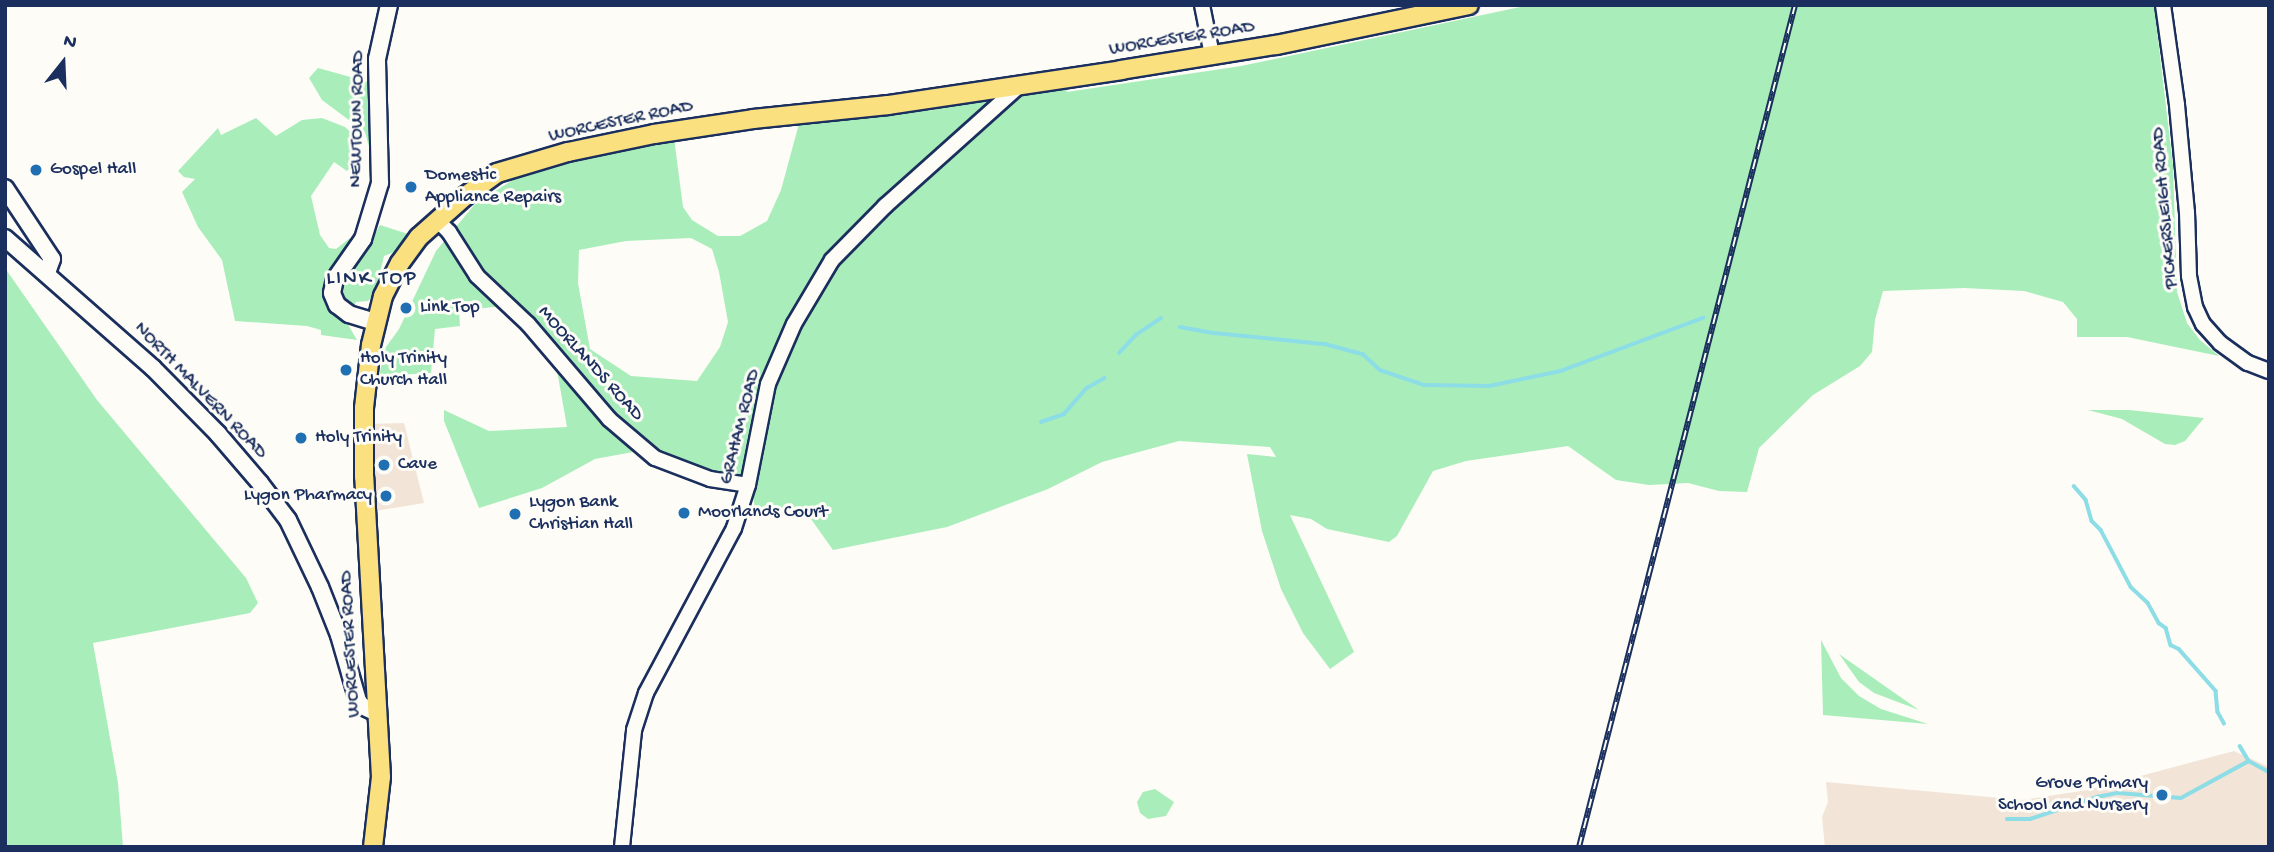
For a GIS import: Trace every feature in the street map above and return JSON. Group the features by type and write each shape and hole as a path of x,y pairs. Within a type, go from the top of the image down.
{"highway":[{"name":"WORCESTER ROAD","path":"373,847 381,777 363,441 374,322 383,296 400,263 436,220 496,173 568,152 715,124 888,105 1019,86 1212,55 1469,5"}],"main road":[{"name":"NEWTOWN ROAD","path":"374,322 349,314 337,304 332,293 334,279 363,239 380,184 377,59 389,5"},
{"path":"5,188 52,259 47,273"},
{"name":"NORTH MALVERN ROAD","path":"5,238 153,368 218,434 260,483 288,520 320,587 358,701 377,713"}],"street":[{"path":"1202,5 1212,55"},
{"name":"PICKERSLEIGH ROAD","path":"2163,5 2178,116 2187,212 2189,276 2195,307 2203,324 2220,343 2248,363 2269,371"},
{"name":"GRAHAM ROAD","path":"622,847 634,730 646,693 734,528 748,485 768,384 794,324 832,260 885,206 1019,86"},
{"name":"MOORLANDS ROAD","path":"436,220 449,232 477,276 528,324 618,427 655,458 710,479 748,485"}],"shaded area":[{"path":"404,423 424,503 375,511 371,424"},
{"name":"Grove Primary School and Nursery","path":"2234,751 2269,767 2269,847 1825,847 1822,817 1828,802 1826,782 2022,800 2088,790"}],"green space":[{"path":"1530,5 2154,5 2173,166 2177,292 2187,323 2200,340 2219,356 2127,337 2077,337 2077,319 2063,302 2024,291 1964,288 1883,291 1875,320 1872,352 1860,366 1813,395 1759,448 1747,492 1719,491 1688,483 1649,485 1616,480 1568,446 1466,461 1433,471 1397,536 1389,542 1327,529 1311,519 1290,515 1354,652 1330,669 1303,633 1281,589 1262,531 1247,454 1276,457 1270,447 1179,441 1102,462 1048,489 947,527 833,550 811,519 755,509 752,487 649,449 595,459 542,488 479,508 444,421 444,410 489,431 567,427 555,359 502,306 459,311 460,326 435,329 431,373 379,376 386,347 399,329 436,251 475,204 533,167 674,138 683,207 692,220 718,236 740,236 767,221 781,190 800,120 935,110 941,100 1064,84 1067,92 1241,66","holes":["691,238 712,249 728,322 720,347 697,381 631,376 590,349 578,283 579,250 626,241"]},
{"path":"318,68 372,83 373,162 365,132 322,100 309,78"},
{"path":"256,118 276,136 302,120 322,118 345,127 357,138 359,156 347,171 334,162 311,196 320,235 329,248 336,249 350,238 364,254 380,225 408,234 397,251 384,256 375,293 368,301 356,302 346,321 357,340 321,335 321,330 307,326 235,321 222,260 198,227 182,192 195,179 184,177 178,171 218,128 221,135"},
{"path":"5,268 97,400 246,578 258,603 250,613 93,643 118,783 123,847 5,847"},
{"path":"2088,410 2129,410 2204,418 2185,441 2175,445 2165,444 2122,419"},
{"path":"1821,640 1841,678 1859,696 1881,709 1928,724 1823,715"},
{"path":"1839,654 1919,710 1874,693 1859,682"},
{"path":"1155,789 1174,802 1166,816 1148,819 1140,813 1137,802 1143,792"}],"waterway":[{"path":"1119,353 1136,335 1161,318"},
{"path":"1180,327 1325,344 1363,354 1380,370 1424,385 1489,386 1561,371 1703,318"},
{"path":"1041,422 1064,414 1087,388 1104,378"},
{"path":"2074,486 2086,500 2092,521 2101,530 2131,587 2148,603 2159,623 2166,628 2171,645 2179,649 2216,691 2218,712 2224,723"},
{"path":"2240,746 2249,761 2269,772"},
{"path":"2007,819 2030,819 2097,797 2118,793 2181,798 2249,761"}],"railway":[{"path":"1579,847 1795,5"}],"place":[{"name":"Gospel Hall","path":"36,170"},
{"name":"Domestic Appliance Repairs","path":"411,187"},
{"name":"Link Top","path":"406,308"},
{"name":"Holy Trinity Church Hall","path":"346,370"},
{"name":"Holy Trinity","path":"301,438"},
{"name":"Cave","path":"384,465"},
{"name":"Lygon Pharmacy","path":"386,496"},
{"name":"Moorlands Court","path":"684,513"},
{"name":"Lygon Bank Christian Hall","path":"515,514"},
{"name":"Grove Primary School and Nursery","path":"2162,795"}],"district":[{"name":"LINK TOP","path":"372,280"}]}
